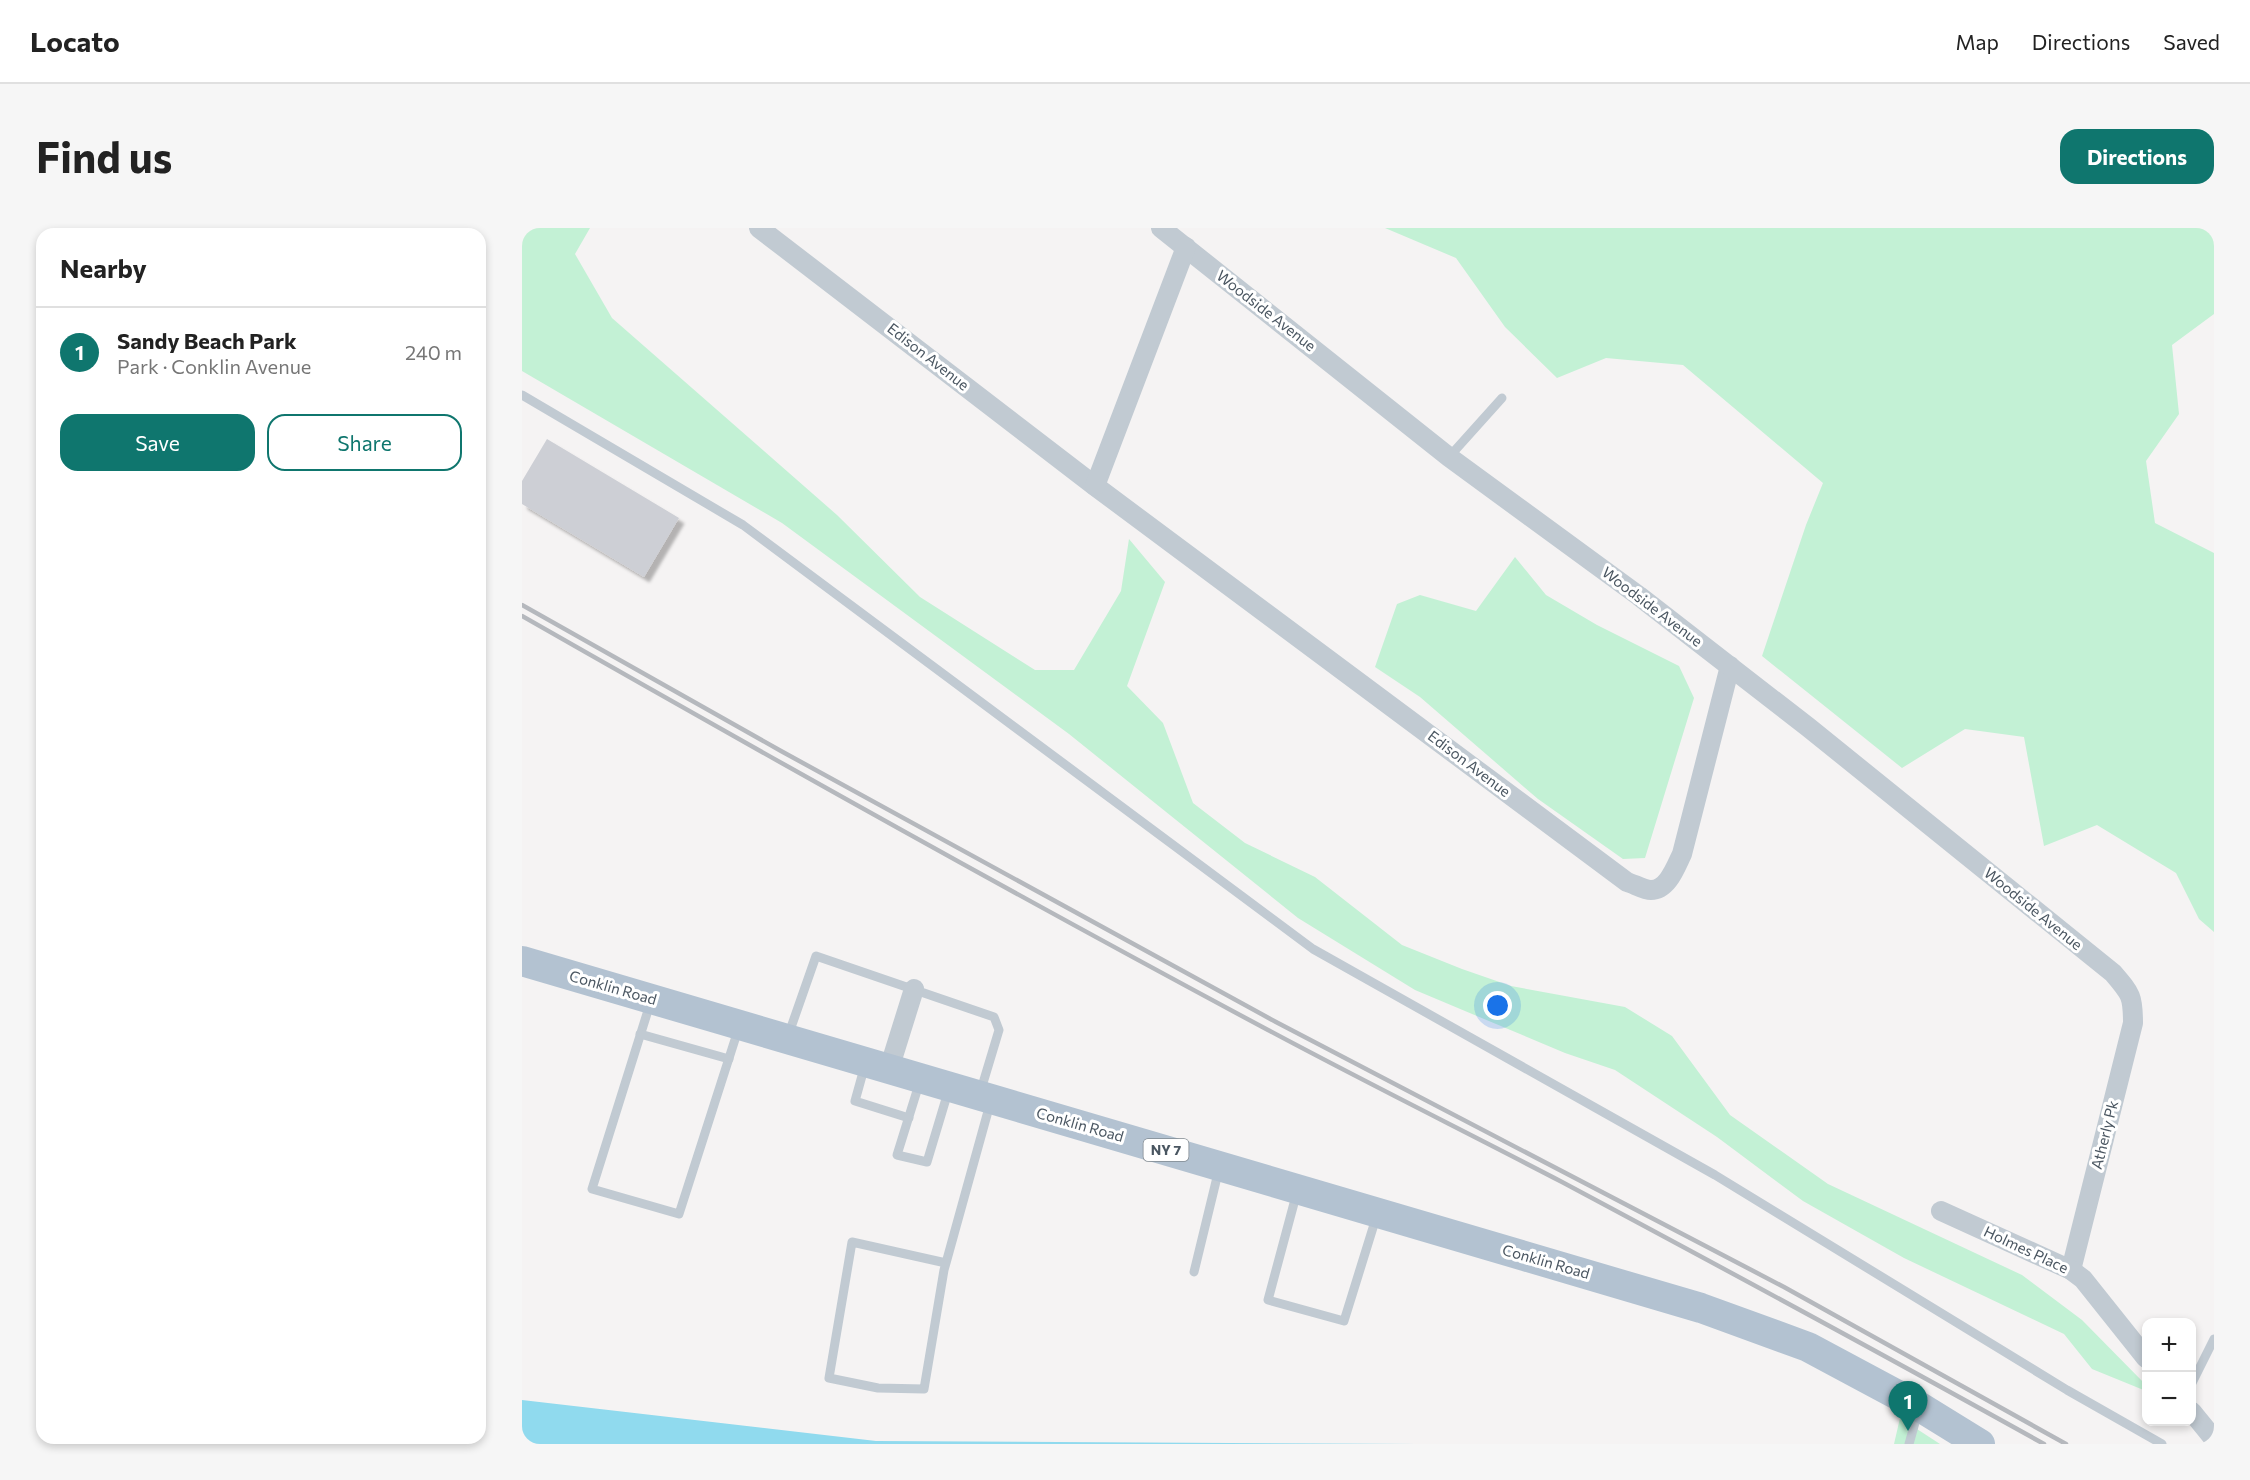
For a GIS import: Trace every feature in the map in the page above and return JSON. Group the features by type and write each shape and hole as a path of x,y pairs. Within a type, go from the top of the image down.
{"main road":[{"name":"Conklin Road","path":"522,961 1701,1308 1808,1347 1920,1407"},
{"name":"NY 7","path":"1920,1407 1980,1444"}],"street":[{"name":"Edison Avenue","path":"759,228 1095,486 1628,882 1649,890 1659,888 1670,878 1682,854 1730,666"},
{"name":"Woodside Avenue","path":"1161,228 1449,457 1639,596 1730,666 2113,973 2129,992 2131,999"},
{"path":"1095,486 1186,247"},
{"path":"877,1066 914,989"},
{"name":"Atherly Pk","path":"2071,1270 2133,1023 2131,999"},
{"name":"Holmes Place","path":"1941,1211 2071,1270 2083,1279 2142,1353"},
{"path":"2196,1417 2214,1439"}],"lane":[{"path":"522,395 743,525 1313,949 1715,1175 2067,1390 2162,1444"},
{"path":"1449,457 1502,398"},
{"path":"787,1039 816,956 994,1017 999,1030 946,1263 924,1389 878,1388 829,1378 852,1242 946,1263"},
{"path":"651,999 592,1189 679,1214 740,1025"},
{"path":"640,1034 729,1059"},
{"path":"877,1066 855,1101 909,1118"},
{"path":"921,1078 897,1155 927,1162 949,1087"},
{"path":"1194,1272 1220,1166"},
{"path":"1298,1189 1268,1300 1344,1321 1378,1213"},
{"path":"2196,1375 2214,1339"},
{"path":"1909,1444 1920,1407"}],"green space":[{"path":"522,228 590,228 575,254 612,318 837,515 920,597 1035,670 1074,670 1121,591 1129,539 1165,582 1127,686 1163,723 1193,803 1245,843 1315,877 1402,945 1511,986 1625,1007 1672,1036 1730,1115 1828,1184 2022,1275 2082,1320 2142,1381 2142,1389 2092,1369 2064,1334 1904,1258 1803,1201 1717,1137 1615,1070 1565,1053 1415,990 1298,918 1069,734 782,523 522,371"},
{"path":"1385,228 2214,228 2214,314 2172,345 2179,414 2146,461 2155,523 2214,553 2214,932 2199,919 2176,873 2097,825 2044,846 2024,737 1965,729 1902,768 1762,656 1806,525 1823,483 1683,365 1606,358 1557,378 1505,327 1456,258"},
{"path":"1515,557 1546,595 1597,625 1679,666 1694,698 1645,858 1623,859 1538,799 1420,697 1375,667 1397,604 1420,595 1476,611"},
{"path":"1900,1418 1940,1444 1894,1444"}],"water":[{"path":"522,1400 876,1441 1418,1444 522,1444"}],"building":[{"path":"547,439 679,518 644,577 522,504 522,481"}],"railway":[{"path":"522,605 781,751 1276,1022 1784,1287 2066,1444"},
{"path":"522,616 1080,929 1304,1049 1562,1182 2044,1444"}],"place":[{"name":"Sandy Beach Park","path":"1908,1431"}]}
